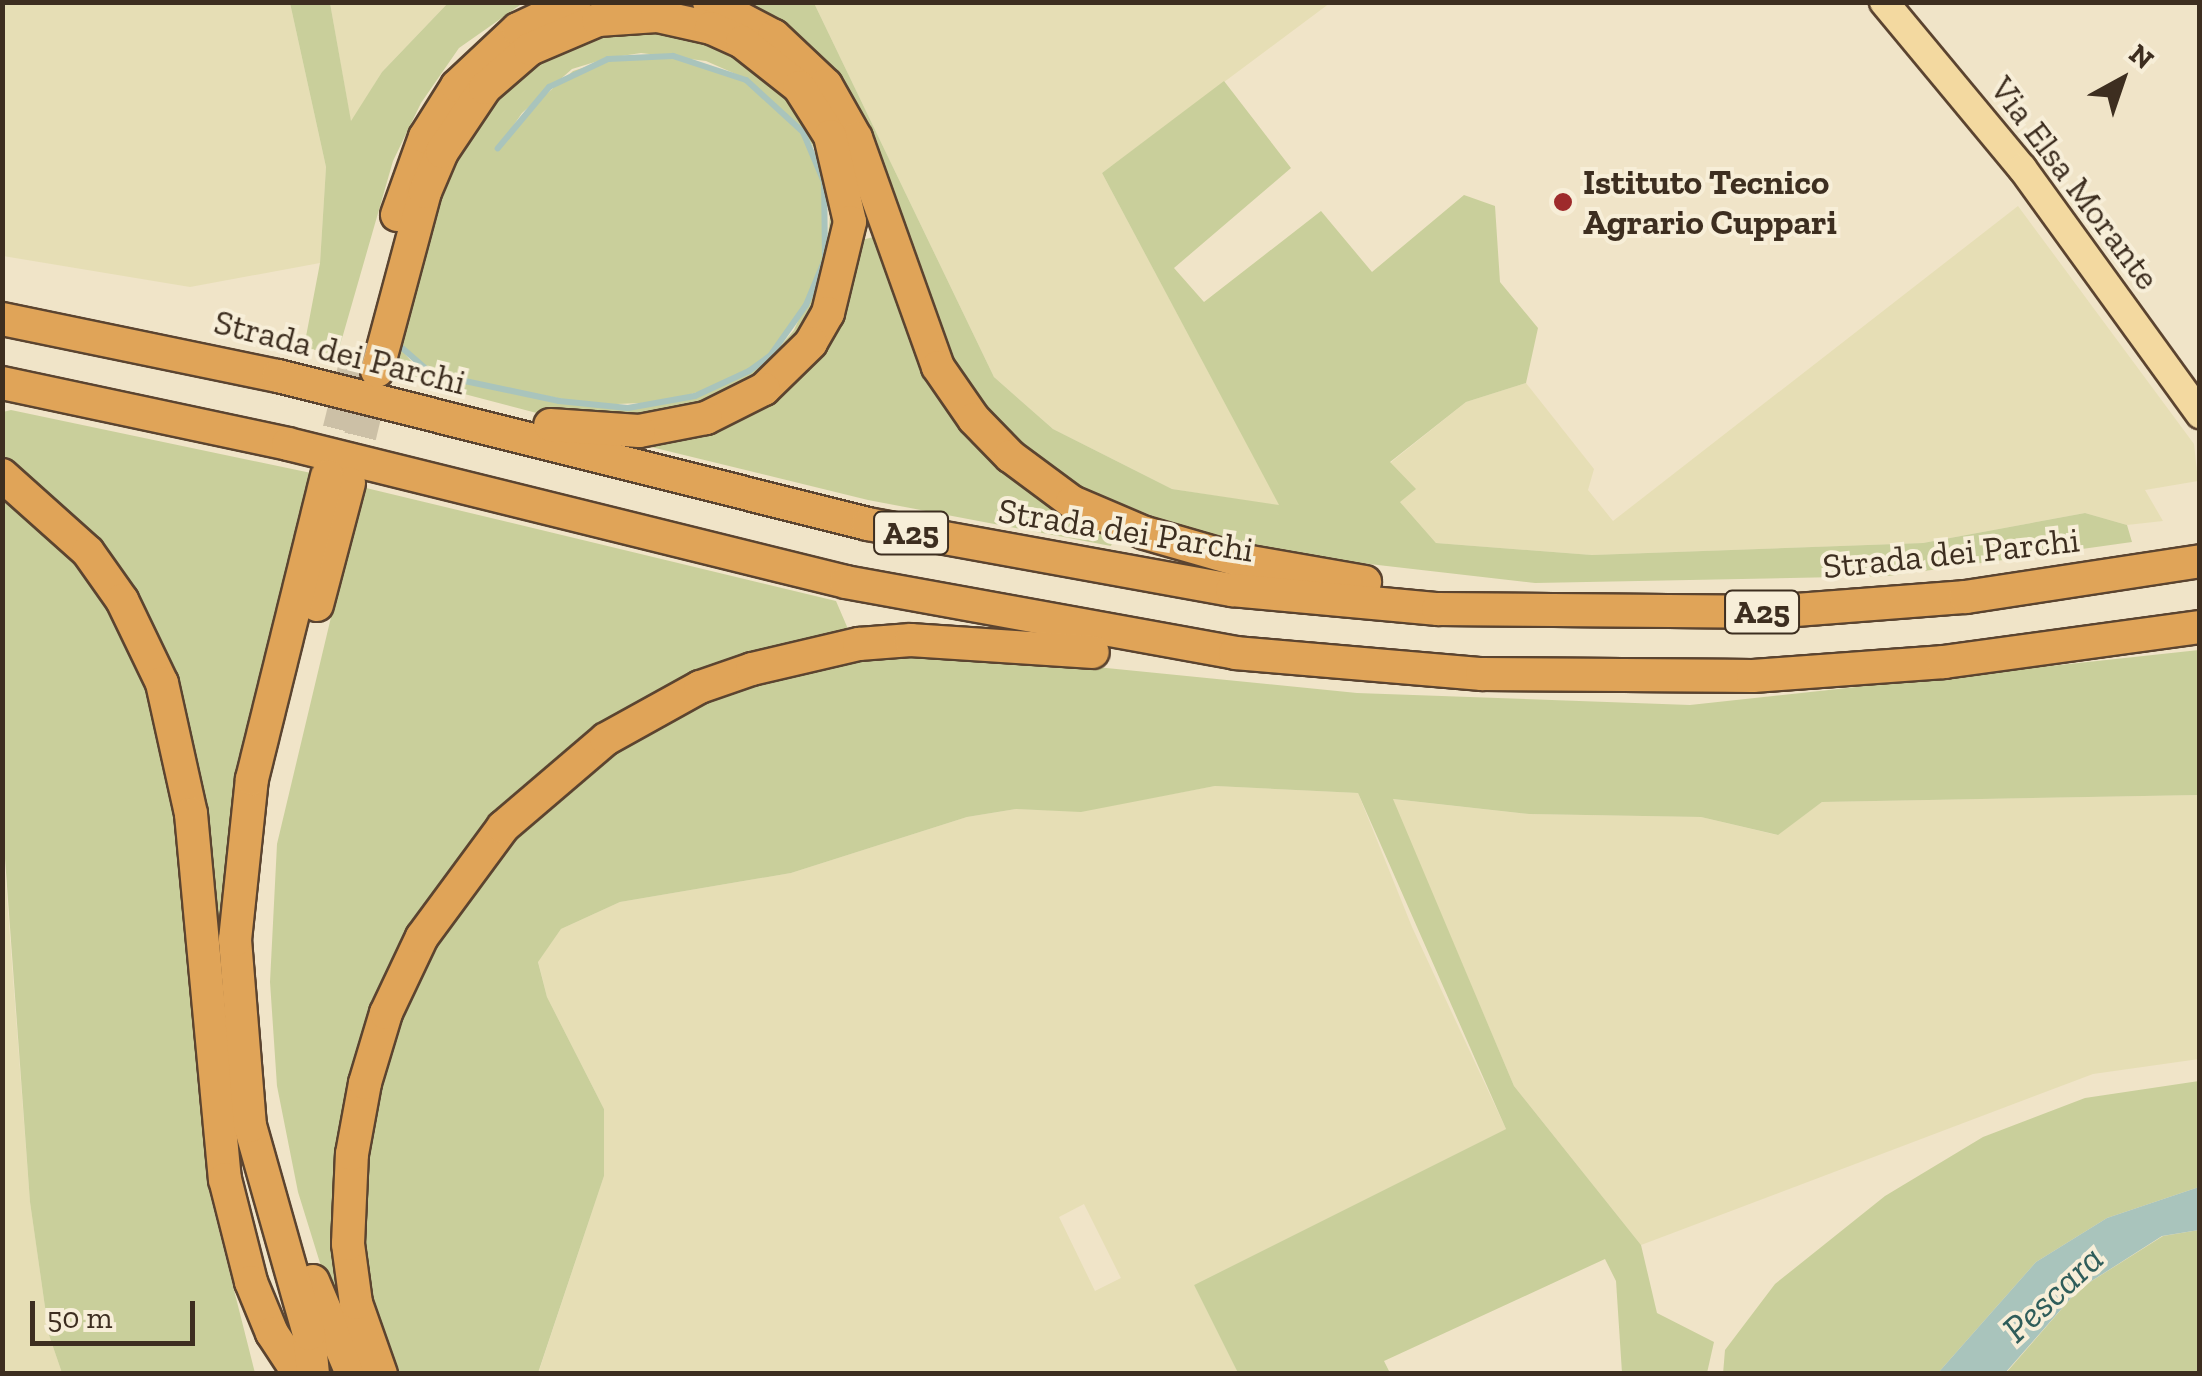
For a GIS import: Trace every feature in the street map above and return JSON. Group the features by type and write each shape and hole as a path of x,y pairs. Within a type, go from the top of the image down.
{"highway":[{"path":"278,376 323,369 597,432 682,424 733,407 764,389 811,343 842,272 850,222 847,191 821,118 769,60 683,19 598,20 530,49 485,88 442,152 366,367 409,171 443,106 504,39 575,2"},
{"path":"709,2 774,36 826,85 870,173 938,367 974,420 1048,487 1145,533 1239,560 1365,582 1532,596 1558,614"},
{"name":"Strada dei Parchi","path":"2,319 278,376 850,520 1070,565 1348,602 1558,614 1873,606 2055,584 2200,561"},
{"name":"A25","path":"2,384 269,440 846,582 1235,653 1482,674 1688,677 1825,673 2200,627"},
{"path":"2,474 88,552 122,600 162,683 191,814 225,1179 251,1282 272,1333 299,1374"},
{"path":"313,1374 309,1334 250,1126 235,940 252,779 338,480 272,783 256,978 264,1072 288,1201 310,1276 352,1374"},
{"path":"380,1374 356,1303 348,1244 352,1154 365,1083 396,988 437,912 503,826 565,769 652,711 752,668 859,644 910,640 1020,642 1191,666 1235,653"}],"main road":[{"name":"Via Elsa Morante","path":"1884,2 2022,168 2200,414"}],"shaded area":[{"path":"2,3 290,3 326,167 320,263 190,287 3,256"},
{"path":"330,3 448,3 382,72 351,123"},
{"path":"814,3 1330,3 1102,173 1280,506 1172,489 1053,429 994,377"},
{"path":"2018,206 2194,444 2198,481 2145,490 2163,521 2127,525 2085,513 1923,543 1592,555 1436,543 1400,502 1390,463 1466,402 1526,383 1594,469 1588,490 1613,521"},
{"path":"1215,786 1358,793 1412,927 1506,1129 1194,1285 1238,1373 538,1374 604,1176 604,1109 547,997 538,961 561,929 620,902 791,873 967,817 1016,809 1081,811","holes":["1084,1204 1121,1278 1095,1291 1059,1217"]},
{"path":"2199,795 2199,1059 2093,1074 1641,1245 1514,1086 1392,799 1529,814 1701,817 1777,835 1822,802"},
{"path":"2,831 30,1202 49,1335 62,1373 3,1373"}],"green space":[{"path":"290,3 330,3 351,121 382,72 448,3 523,3 459,48 421,103 393,161 337,356 304,347 320,263 326,167"},
{"path":"742,3 814,3 994,377 1053,429 1172,489 1279,505 1102,173 1224,81 1291,168 1174,268 1204,302 1321,211 1372,272 1464,195 1495,206 1500,282 1538,328 1526,383 1466,402 1390,462 1416,489 1400,502 1436,543 1592,555 1923,543 2085,513 2127,525 2132,542 1888,576 1535,583 1291,555 1179,533 1166,521 1089,491 1020,448 967,391 930,327 865,147"},
{"path":"655,31 722,48 768,77 815,129 839,213 817,314 764,377 682,417 552,417 392,375 399,347 433,217 451,169 493,101 535,63 603,35","holes":["641,53 706,61 747,79 804,131 815,150 824,181 801,132 745,81 673,57 607,60 573,71 523,114 497,149 522,113 572,69 608,58","825,183 830,216 826,259 794,330 771,357 749,373 696,398 628,409 558,403 432,375 417,368 399,347 434,373 592,405 665,402 724,384 770,356 806,303 824,258"]},
{"path":"877,236 897,293 1061,514 1114,537 1111,546 868,500 647,446 755,409 862,240"},
{"path":"11,410 316,474 248,757 227,1046 204,815 93,536 3,455 3,412"},
{"path":"362,487 836,601 851,636 659,696 420,921 339,1252 352,1327 329,1292 298,1192 277,1086 270,982 277,844"},
{"path":"3,488 98,582 164,723 188,896 210,1195 255,1373 62,1373 49,1335 30,1202 3,831"},
{"path":"2199,650 2199,795 1822,802 1778,835 1701,817 1529,814 1393,799 1514,1086 1641,1245 1657,1313 1714,1342 1707,1373 1622,1373 1616,1281 1605,1259 1384,1361 1390,1373 1238,1373 1194,1285 1506,1129 1358,793 1215,786 1081,812 1016,809 967,817 791,873 620,902 561,929 538,962 547,997 604,1109 604,1176 538,1373 393,1374 363,1280 362,1170 388,1046 435,942 493,856 592,764 720,693 865,655 966,654 1357,693 1690,705"},
{"path":"2199,1081 2199,1187 2107,1218 2036,1262 1938,1373 1723,1374 1725,1350 1775,1284 1885,1196 1983,1137 2085,1098"},
{"path":"2199,1230 2199,1373 2005,1374 2079,1289 2163,1236"}],"water":[{"name":"Pescara","path":"2199,1187 2199,1230 2162,1236 2079,1289 2005,1373 1938,1373 2036,1262 2107,1218"}],"waterway":[{"path":"401,347 432,374 559,401 628,408 695,396 749,371 770,356 806,305 825,259 824,182 803,132 746,80 673,56 608,59 549,87 498,148"}],"tunnel":[{"path":"327,476 355,364"},
{"path":"349,483 375,375"}],"place":[{"name":"Istituto Tecnico Agrario Cuppari","path":"1563,202"}]}
